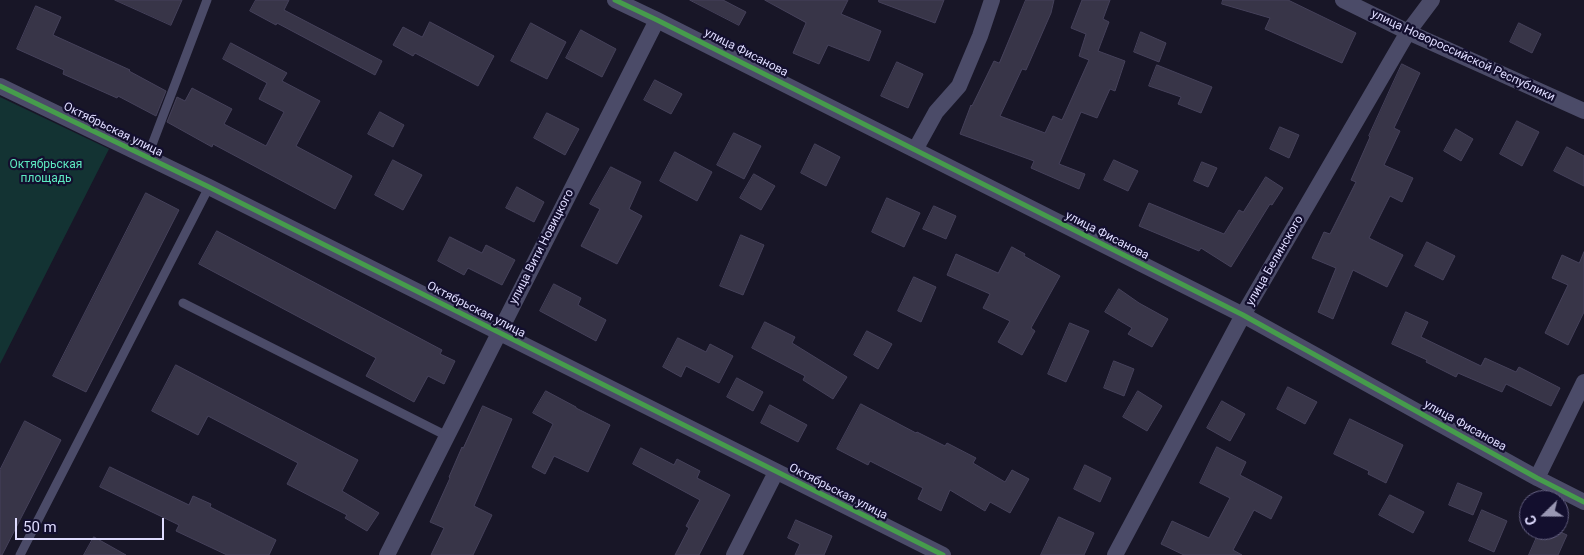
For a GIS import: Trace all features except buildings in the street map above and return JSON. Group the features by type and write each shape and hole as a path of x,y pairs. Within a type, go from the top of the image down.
{"street":[{"name":"улица Фисанова","path":"615,0 1243,315 1537,478 1584,502"},
{"path":"914,150 936,112 960,86 992,0"},
{"name":"улица Новороссийской Республики","path":"1343,0 1408,32 1584,111"},
{"name":"улица Белинского","path":"1115,555 1243,315 1408,32 1432,0"},
{"name":"улица Вити Новицкого","path":"387,555 657,20"},
{"name":"Октябрьская улица","path":"0,86 209,187 943,555"},
{"path":"1537,478 1584,382"},
{"path":"734,555 776,472"}],"lane":[{"path":"147,158 207,0"},
{"path":"20,555 209,187"},
{"path":"182,303 447,436"}],"green space":[{"name":"Октябрьская площадь","path":"0,97 109,149 0,364"}],"cycle path":[{"path":"615,0 1243,315 1537,478 1584,502"},
{"path":"0,86 209,187 943,555"}]}
